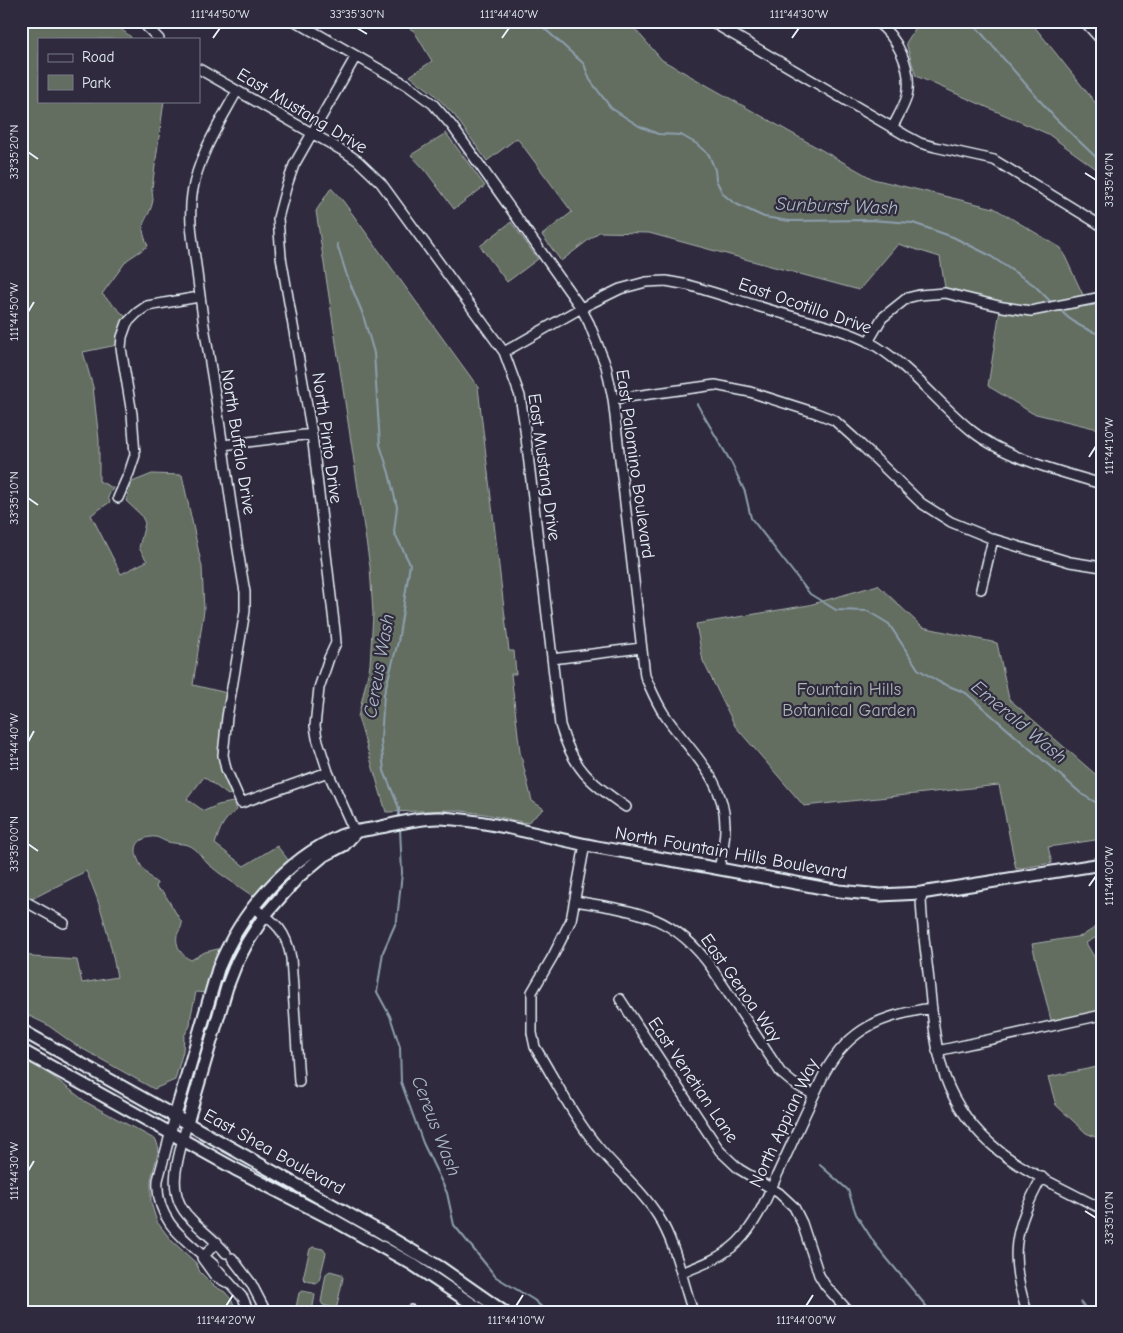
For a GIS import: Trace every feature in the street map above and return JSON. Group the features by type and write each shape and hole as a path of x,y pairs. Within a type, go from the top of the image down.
{"main road":[{"name":"North Fountain Hills Boulevard","path":"174,1116 218,970 226,948 238,927 283,875 319,846 343,835 417,820 438,818 497,826 719,869 864,894 921,893 1102,864"},
{"name":"North Fountain Hills Boulevard","path":"188,1123 236,964 265,915 298,877 323,856 344,845 355,833"},
{"name":"East Shea Boulevard","path":"21,1030 441,1268 504,1312"},
{"name":"East Shea Boulevard","path":"21,1050 235,1169 330,1218 412,1264 484,1312"}],"street":[{"path":"141,21 158,38"},
{"name":"East Palomino Boulevard","path":"295,21 407,85 433,104 452,126 590,323 606,366 613,399 645,676 664,714 708,770 719,795 726,827 719,869"},
{"path":"710,21 920,143 994,160 1102,226"},
{"path":"875,21 886,29 901,51 907,72 908,95 892,128"},
{"path":"1084,21 1102,41"},
{"name":"North Pinto Drive","path":"355,833 328,772 314,726 320,688 329,658 336,643 312,434 281,258 278,218 294,165 356,56"},
{"name":"East Mustang Drive","path":"200,70 358,161 381,183 504,352 520,396 524,421 560,725 572,756 582,772 593,783 626,807"},
{"name":"North Buffalo Drive","path":"237,91 207,146 194,182 190,228 245,592 245,611 227,717 223,755 226,769 241,803 328,772"},
{"name":"East Ocotillo Drive","path":"504,352 581,308 620,289 646,282 666,281 688,285 801,319 868,342 894,359 958,419 974,433 990,443 1011,454 1102,484"},
{"path":"868,342 882,318 906,298 919,295 945,293 1003,307 1030,311 1102,297"},
{"path":"118,498 135,455 132,414 121,348 122,337 127,323 137,312 147,306 199,297"},
{"path":"613,399 715,385 750,392 816,413 834,420 921,503 951,522 993,539 1070,562 1102,567"},
{"path":"223,445 312,434"},
{"path":"981,589 993,539"},
{"path":"552,659 641,648"},
{"path":"585,844 571,920 554,956 532,992 532,1033 535,1047 598,1148 658,1216 671,1240 694,1312"},
{"path":"921,893 937,1052 952,1094 962,1112 975,1128 1005,1155 1102,1209"},
{"path":"21,899 64,922"},
{"name":"East Genoa Way","path":"575,901 647,915 684,936 711,967 781,1073 793,1083 814,1095"},
{"path":"254,908 265,915 281,930 288,941 291,958 299,1082"},
{"name":"East Venetian Lane","path":"620,999 720,1151 739,1169 788,1200 794,1207 802,1223 819,1274 825,1285 850,1312"},
{"name":"North Appian Way","path":"681,1273 713,1260 738,1242 758,1216 830,1063 846,1044 859,1032 879,1020 893,1015 932,1008"},
{"path":"937,1052 1102,1015"},
{"path":"174,1116 158,1180 159,1202 164,1215 172,1228 231,1284 243,1298 248,1311 262,1303"},
{"path":"188,1123 179,1156 175,1182 177,1200 189,1218 214,1239 242,1271 266,1312"},
{"path":"1028,1312 1016,1272 1016,1240 1023,1215 1042,1177"},
{"path":"201,1254 214,1239"},
{"path":"214,1239 226,1245 240,1259 242,1271"},
{"path":"201,1254 210,1271 231,1284"},
{"path":"231,1284 242,1271"}],"green space":[{"path":"21,21 111,21 131,38 38,38 38,102 164,102 152,188 153,200 143,226 148,246 127,260 102,294 127,318 117,345 83,352 93,387 99,440 99,481 113,488 108,497 110,502 91,515 121,574 147,561 139,548 145,523 141,515 126,501 132,482 152,474 182,475 202,567 204,610 193,685 227,693 221,731 221,755 227,780 233,793 228,795 204,777 187,799 204,811 218,805 233,802 237,810 223,825 215,844 244,866 277,846 290,862 254,897 212,868 191,846 168,842 157,837 142,840 137,845 136,851 141,866 151,879 157,883 156,888 164,893 182,923 177,939 182,953 191,960 205,952 222,948 207,993 196,992 190,1026 184,1036 183,1051 175,1080 154,1089 74,1044 46,1024 21,1012 21,950 33,957 77,960 82,983 117,977 105,923 86,871 32,899 21,893"},
{"path":"397,21 628,21 662,60 873,179 994,208 1061,248 1084,297 1029,306 1002,302 945,288 940,257 898,244 859,290 649,233 599,232 561,261 542,235 572,212 517,138 487,161 455,116 434,94 410,76 432,61 414,31"},
{"path":"920,21 1030,21 1102,111 1102,175 1048,134 916,76 906,43"},
{"path":"446,133 485,186 454,209 425,170 411,155"},
{"path":"331,188 343,201 478,387 509,651 514,651 516,674 511,674 520,752 532,801 544,809 527,823 454,810 386,812 358,717 370,665 373,614 370,567 316,211"},
{"path":"511,222 538,259 507,282 480,246"},
{"path":"1102,304 1102,430 1032,413 988,386 1000,310 1052,311"},
{"name":"Fountain Hills Botanical Garden","path":"878,585 922,627 997,643 1009,699 1102,780 1102,839 1048,847 1052,863 1016,869 999,785 804,806 735,726 703,661 696,624 809,605"},
{"path":"1102,923 1102,934 1086,943 1102,970 1102,1009 1090,1015 1052,1024 1032,944 1082,936"},
{"path":"21,1056 55,1078 86,1102 156,1140 159,1149 151,1180 151,1203 157,1222 171,1240 196,1263 200,1272 214,1286 225,1292 238,1312 21,1312"},
{"path":"1102,1066 1102,1140 1086,1133 1056,1105 1048,1077"},
{"path":"313,1247 323,1249 326,1253 319,1281 316,1283 306,1281 303,1278 310,1249"},
{"path":"330,1271 341,1274 343,1278 337,1306 334,1308 323,1305 321,1302 326,1274"},
{"path":"302,1291 315,1295 312,1312 295,1312 299,1293"}],"waterway":[{"name":"Sunburst Wash","path":"536,21 584,64 590,80 611,108 639,126 658,134 681,135 697,144 709,155 715,170 716,180 723,194 734,203 764,217 790,221 870,220 913,223 953,237 989,255 1034,285 1052,303"},
{"path":"971,21 1055,118 1102,163"},
{"name":"Cereus Wash","path":"337,244 347,276 362,312 374,353 380,445 397,507 394,532 410,564 398,642 384,694 381,740 384,771 399,808 399,818"},
{"name":"Sunburst Wash","path":"1059,309 1079,325 1102,335"},
{"name":"Emerald Wash","path":"697,404 732,464 745,492 751,518 810,594 836,610 868,611 889,624 918,669 939,682 966,693 1083,795 1102,806"},
{"name":"Cereus Wash","path":"400,828 402,873 397,920 383,952 377,992 390,1016 400,1047 401,1082 423,1143 447,1193 454,1225 496,1277 534,1300 547,1312"},
{"path":"820,1165 848,1190 856,1214 875,1244 931,1312"},
{"path":"1081,1302 1088,1312"}]}
